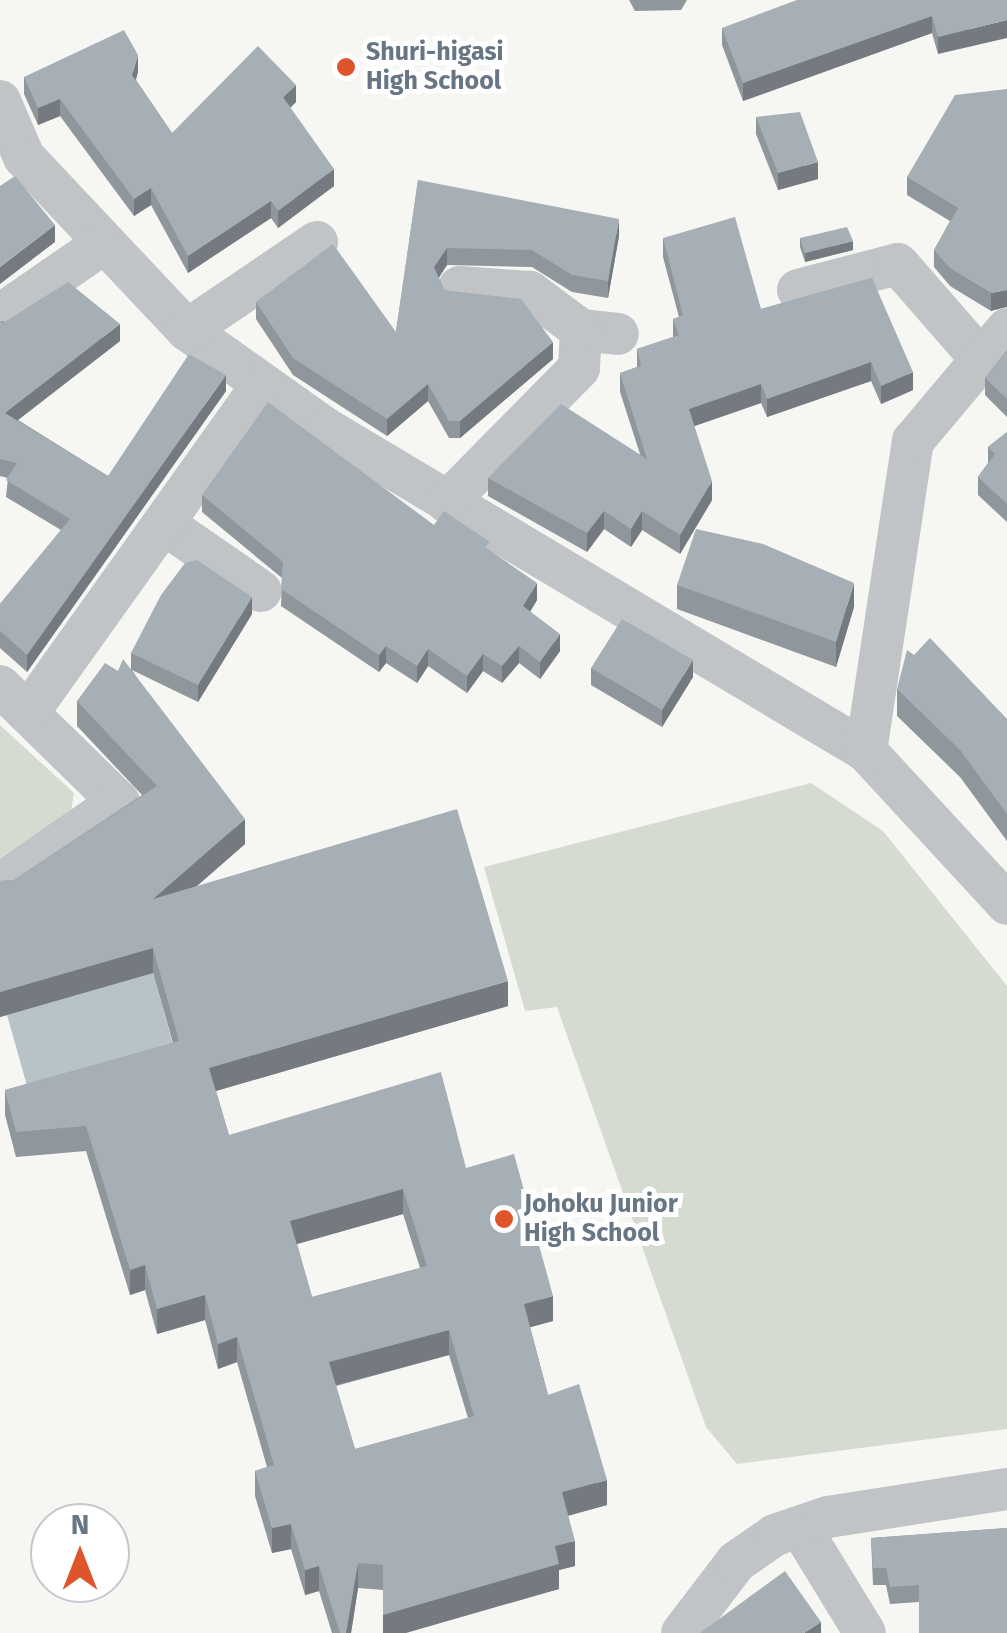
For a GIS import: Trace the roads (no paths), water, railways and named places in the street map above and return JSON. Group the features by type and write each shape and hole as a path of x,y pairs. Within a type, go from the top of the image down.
{"street":[{"path":"0,101 24,157 100,246 187,330 261,386 446,502 866,750 1007,904"},
{"path":"187,330 317,242"},
{"path":"0,316 100,246"},
{"path":"798,290 898,264 994,344 913,440 866,750"},
{"path":"446,502 579,368 599,332 530,292 459,287"},
{"path":"0,884 120,802 14,700 167,526 261,386"},
{"path":"167,526 262,591"},
{"path":"682,1633 736,1562 800,1527 1007,1489"},
{"path":"800,1527 865,1633"}],"place":[{"name":"Shuri-higasi High School","path":"346,67"},
{"name":"Johoku Junior High School","path":"504,1219"}]}
